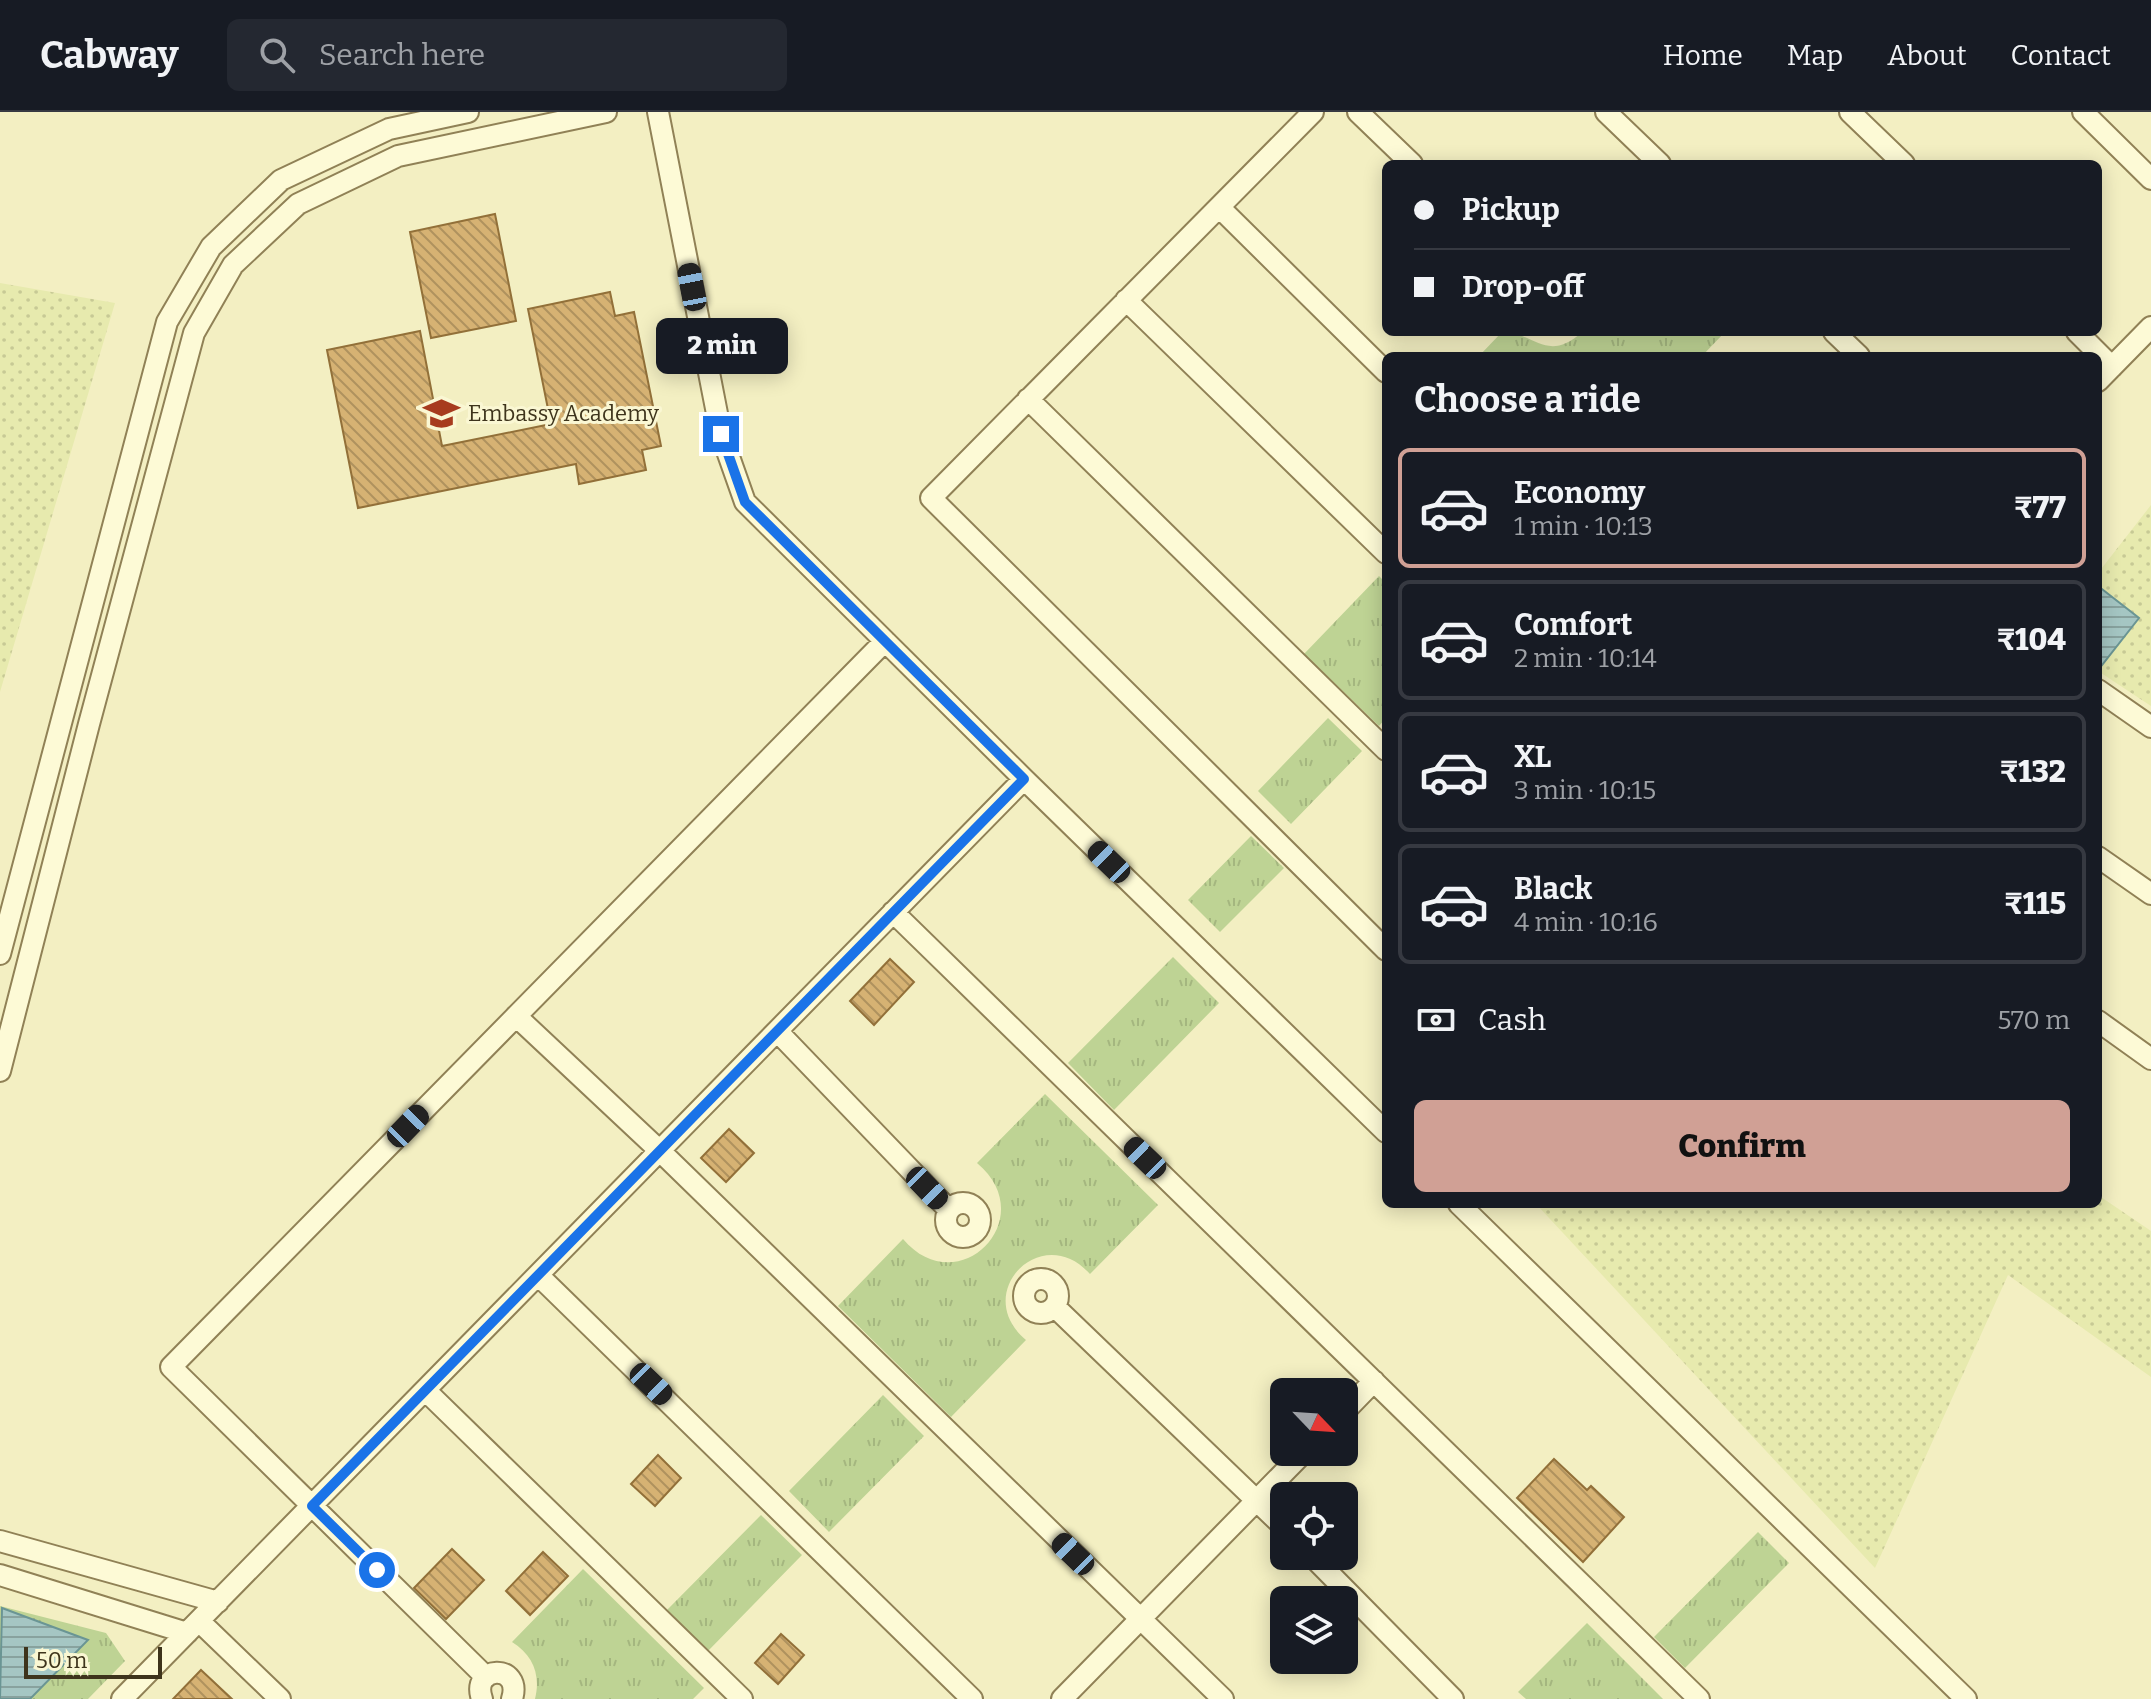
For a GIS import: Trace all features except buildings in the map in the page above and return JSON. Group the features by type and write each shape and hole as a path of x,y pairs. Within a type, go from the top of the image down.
{"street":[{"path":"0,954 167,322 211,247 281,180 389,129 468,112"},
{"path":"0,1071 194,333 233,265 298,204 398,156 606,112"},
{"path":"658,112 721,434 745,502 1024,779 1382,1120"},
{"path":"1313,112 931,498 1382,946"},
{"path":"1358,112 1408,160"},
{"path":"1606,112 1656,160"},
{"path":"1850,112 1900,160"},
{"path":"2083,112 2151,179"},
{"path":"1220,208 1382,368"},
{"path":"1126,300 1382,549"},
{"path":"2105,374 2151,327"},
{"path":"1838,336 1855,352"},
{"path":"1028,399 1382,746"},
{"path":"486,1677 171,1367 885,641"},
{"path":"2102,693 2151,727"},
{"path":"122,1699 1024,779"},
{"path":"2102,860 2151,894"},
{"path":"893,912 1699,1699"},
{"path":"516,1016 660,1151 1223,1699"},
{"path":"2102,1024 2151,1059"},
{"path":"777,1031 949,1210"},
{"path":"1463,1208 1966,1699"},
{"path":"538,1275 972,1699"},
{"path":"1055,1307 1270,1513"},
{"path":"1358,1398 1374,1381"},
{"path":"425,1390 742,1699"},
{"path":"1062,1699 1290,1466"},
{"path":"0,1541 218,1602"},
{"path":"1326,1570 1453,1699"},
{"path":"0,1575 193,1627 280,1699"},
{"path":"482,1699 479,1689 486,1677 499,1673 506,1675 514,1687 512,1699"}],"green space":[{"path":"0,283 115,303 0,692"},
{"path":"1498,336 1521,336 1541,344 1559,346 1577,336 1721,336 1706,352 1483,352"},
{"path":"2151,505 2151,706 2102,674 2102,568"},
{"path":"1379,576 1382,579 1382,723 1379,726 1304,654"},
{"path":"1328,718 1362,751 1291,824 1258,791"},
{"path":"1251,836 1284,868 1220,932 1188,900"},
{"path":"1173,957 1219,1003 1114,1110 1068,1063"},
{"path":"1045,1094 1158,1205 1090,1274 1071,1259 1052,1255 1034,1259 1019,1269 1009,1284 1006,1302 1011,1321 1026,1340 951,1417 838,1306 903,1239 925,1257 947,1262 968,1258 985,1246 997,1228 1001,1207 995,1185 977,1163"},
{"path":"2102,1198 2151,1231 2151,1377 2008,1275 1875,1568 1540,1208 2102,1208"},
{"path":"883,1395 924,1436 829,1532 789,1491"},
{"path":"761,1515 802,1555 708,1651 667,1610"},
{"path":"1758,1532 1789,1563 1685,1668 1654,1637"},
{"path":"583,1569 704,1688 693,1699 535,1699 537,1682 534,1666 512,1642"},
{"path":"0,1606 106,1633 125,1661 88,1699 0,1699"},
{"path":"1587,1623 1663,1699 1526,1699 1518,1692"}],"water":[{"path":"2102,589 2139,618 2102,665"},
{"path":"2,1608 88,1640 30,1699 0,1699"}],"place":[{"name":"Embassy Academy","path":"442,413"}],"route":[{"path":"377,1570 312,1506 1024,779 745,502 721,434"}]}
